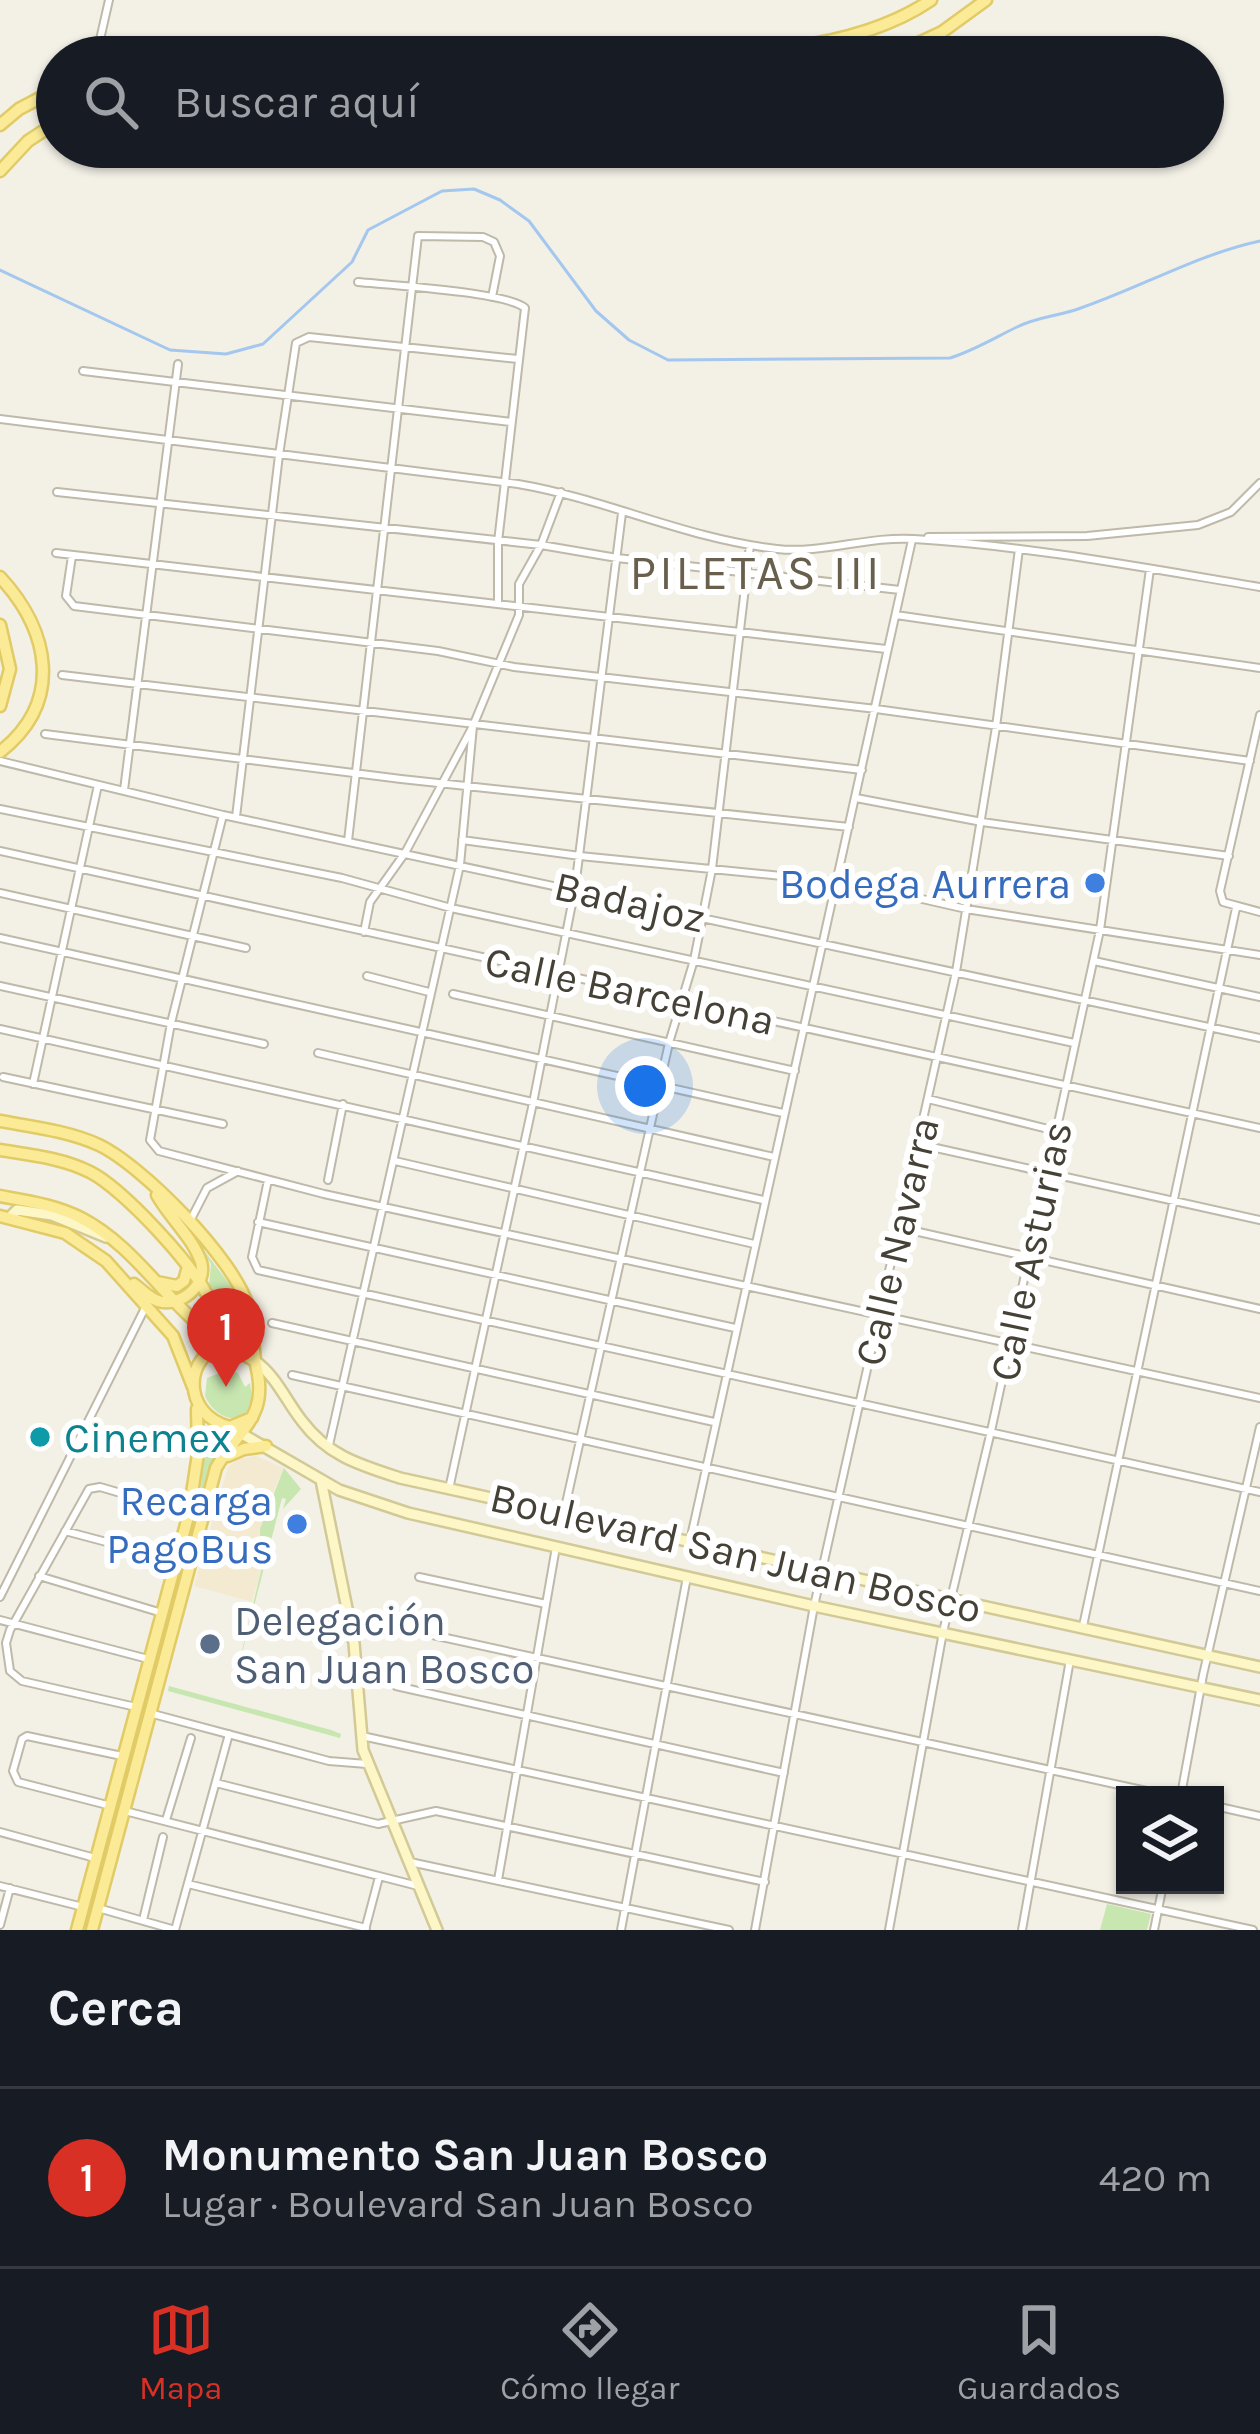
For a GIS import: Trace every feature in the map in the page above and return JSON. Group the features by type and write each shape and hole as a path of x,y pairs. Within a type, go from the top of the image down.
{"main road":[{"path":"852,36 883,28 931,0"},
{"path":"933,36 986,0"},
{"path":"0,125 36,100"},
{"path":"0,171 36,136"},
{"path":"0,577 35,626 43,667 33,712 0,757"},
{"path":"0,625 10,661 0,706"},
{"path":"0,1121 95,1143 134,1167 190,1222 248,1306 260,1389 243,1436 220,1460 118,1809 96,1858 77,1930"},
{"path":"0,1150 60,1160 112,1184 188,1270 210,1303 210,1335 193,1388"},
{"path":"151,1184 201,1262 199,1284"},
{"path":"0,1196 64,1211 111,1239 210,1335 255,1361"},
{"path":"9,1216 65,1233 106,1261 173,1336 197,1406 198,1454 190,1513 151,1660 144,1710 126,1756 92,1930"},
{"path":"154,1281 177,1286 188,1270"},
{"path":"120,1276 160,1302 173,1301 199,1284"},
{"path":"203,1357 227,1345"},
{"path":"197,1406 211,1420 230,1427 252,1418"},
{"path":"220,1460 244,1449 266,1447"},
{"path":"91,1880 104,1883"}],"street":[{"path":"101,36 109,0"},
{"path":"348,841 418,236 488,239 500,256 492,297"},
{"path":"358,282 492,297 525,308 498,542 498,602"},
{"path":"236,817 296,343 309,337 518,359"},
{"path":"124,790 178,364"},
{"path":"83,371 511,422"},
{"path":"0,419 504,482 561,492 750,545 791,550 912,539 1100,535 1198,525 1231,512 1260,483"},
{"path":"57,492 542,544 617,558 900,590"},
{"path":"364,932 370,902 405,854 473,726 520,606 519,584 542,544 561,492"},
{"path":"449,1489 575,888 622,512"},
{"path":"912,539 1019,549 1260,587"},
{"path":"689,1544 912,539"},
{"path":"564,1514 669,1043 703,918 750,545"},
{"name":"Calle Navarra","path":"755,1930 814,1606 956,972 996,728 1019,549"},
{"path":"56,553 888,650"},
{"path":"72,556 66,596 74,606 1250,761"},
{"name":"Calle Asturias","path":"889,1930 943,1632 1100,930 1150,569"},
{"path":"896,614 1260,668"},
{"path":"62,675 862,770"},
{"path":"1260,715 1220,895 1236,908 1260,912"},
{"path":"328,1449 460,865 473,726"},
{"path":"45,734 442,784 849,827"},
{"name":"Badajoz","path":"0,757 236,817 1260,1038"},
{"path":"33,1084 98,784"},
{"path":"856,798 1229,856"},
{"path":"0,809 342,878 451,908 1074,1043"},
{"path":"223,814 149,1131 153,1147 166,1155 1260,1398"},
{"path":"462,840 837,880 967,909 1260,956"},
{"name":"Calle Barcelona","path":"0,851 1260,1128"},
{"path":"0,893 245,948"},
{"path":"1083,1628 1236,908"},
{"path":"0,938 783,1113"},
{"path":"1094,961 1260,997"},
{"path":"367,976 429,992"},
{"path":"0,986 264,1044"},
{"path":"453,994 795,1071"},
{"path":"0,1029 764,1200"},
{"path":"318,1053 774,1157"},
{"path":"3,1077 224,1124"},
{"path":"928,1099 1057,1131"},
{"path":"328,1180 343,1104"},
{"path":"918,1144 1260,1220"},
{"path":"395,1161 754,1244"},
{"path":"208,1165 213,1182"},
{"path":"190,1222 213,1182 238,1172"},
{"path":"268,1180 252,1257 258,1270 1260,1492"},
{"path":"0,1205 9,1216 21,1209 37,1211 111,1239"},
{"path":"258,1222 735,1328"},
{"path":"899,1228 1260,1309"},
{"path":"0,1597 146,1306"},
{"path":"272,1323 714,1422"},
{"name":"Boulevard San Juan Bosco","path":"255,1361 328,1449 351,1462 689,1544 1260,1667"},
{"path":"292,1375 1260,1591"},
{"name":"Boulevard San Juan Bosco","path":"230,1427 339,1490 408,1513 814,1606 1260,1700"},
{"path":"1183,1786 1200,1687 1260,1427"},
{"path":"321,1480 350,1618 368,1764 437,1930"},
{"path":"190,1513 94,1486 63,1530 13,1623 6,1643 10,1671 22,1681 329,1761 368,1764"},
{"path":"330,1518 339,1490"},
{"path":"63,1530 178,1561"},
{"path":"498,1880 556,1547"},
{"path":"38,1576 162,1613"},
{"path":"621,1930 687,1576"},
{"path":"419,1577 546,1604"},
{"path":"350,1618 1126,1786"},
{"path":"0,1620 151,1660"},
{"path":"1022,1930 1070,1660"},
{"path":"396,1687 784,1773"},
{"path":"98,1908 175,1930 229,1734"},
{"path":"126,1756 27,1736 13,1771 18,1782 418,1886"},
{"path":"362,1736 1252,1930"},
{"path":"165,1822 191,1738"},
{"path":"216,1783 370,1823 392,1823 436,1811 765,1882"},
{"path":"1224,1808 1260,1816"},
{"path":"0,1832 96,1858"},
{"path":"143,1920 163,1837"},
{"path":"409,1862 729,1930"},
{"path":"188,1884 366,1929 379,1877"},
{"path":"0,1886 83,1907"},
{"path":"0,1925 10,1888"},
{"path":"1154,1930 1161,1894"}],"shaded area":[{"path":"256,1456 284,1468 265,1510 261,1571 252,1602 194,1586 228,1467"}],"green space":[{"path":"172,1208 236,1293 245,1333 220,1326 217,1301 209,1287 211,1264"},
{"path":"227,1370 238,1373 245,1387 250,1383 252,1399 244,1417 221,1414 205,1396 207,1378"},
{"path":"204,1432 227,1443 209,1470 156,1666 201,1488"},
{"path":"284,1468 301,1489 283,1509 286,1499 282,1498 235,1680 261,1571 260,1529"},
{"path":"169,1686 331,1730 341,1734 340,1738 168,1691"},
{"path":"1107,1904 1151,1914 1147,1930 1100,1930"}],"waterway":[{"path":"0,270 170,350 226,354 263,344 352,262 368,230 442,191 474,189 529,221 596,311 629,340 668,360 950,358 1025,324 1260,241"}],"place":[{"name":"Bodega Aurrera","path":"1095,883"},
{"name":"Monumento San Juan Bosco","path":"226,1387"},
{"name":"Cinemex","path":"40,1437"},
{"name":"Recarga PagoBus","path":"297,1524"},
{"name":"Delegación San Juan Bosco","path":"210,1644"}],"district":[{"name":"PILETAS III","path":"756,572"}]}
